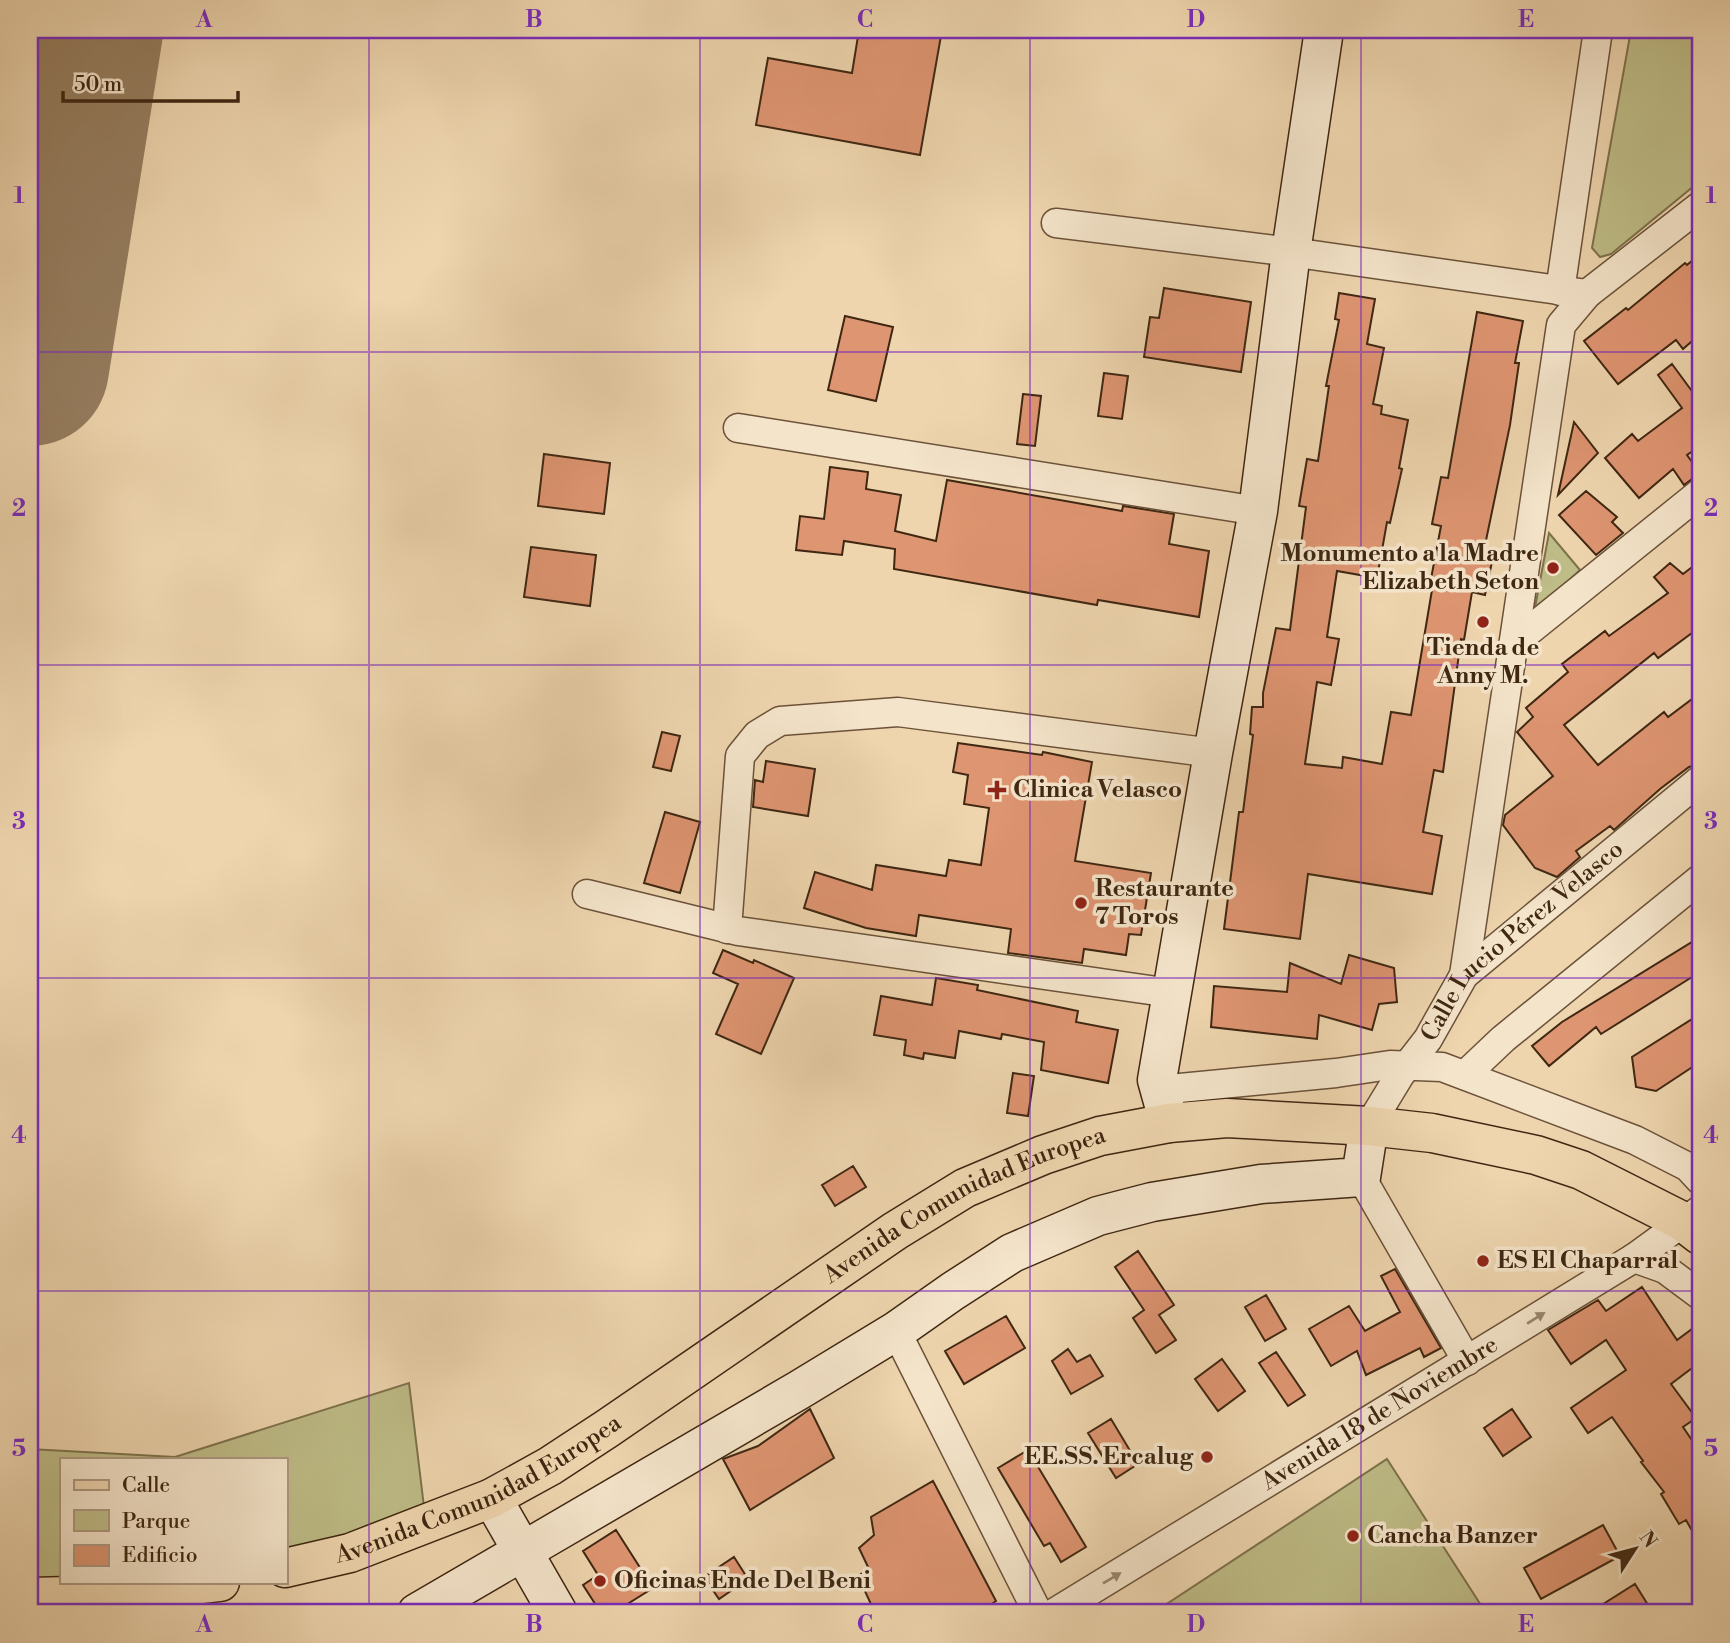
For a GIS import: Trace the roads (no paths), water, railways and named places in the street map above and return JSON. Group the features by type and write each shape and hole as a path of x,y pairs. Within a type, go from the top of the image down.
{"main road":[{"name":"Avenida Comunidad Europea","path":"287,1568 350,1553 492,1498 550,1466 608,1428 895,1231 965,1188 1100,1136 1164,1106 1227,1118 1369,1126 1432,1133 1536,1156 1581,1170 1694,1222"},
{"path":"30,1597 110,1595 203,1584"}],"street":[{"path":"1324,30 1291,252 1258,511 1157,1080 1164,1106 1390,1065 1442,1067 1635,1140 1688,1167 1700,1180"},
{"path":"1464,975 1561,325 1574,293 1598,30"},
{"path":"1056,223 1291,252 1574,293 1700,206"},
{"path":"738,428 1258,511"},
{"path":"1515,642 1700,493"},
{"path":"727,929 740,756 757,735 780,721 898,712 1213,753"},
{"name":"Calle Lucio Pérez Velasco","path":"1369,1126 1428,1039 1464,975 1700,780"},
{"path":"1465,1075 1503,1039 1700,879"},
{"path":"587,894 727,929 1171,993"},
{"path":"1369,1126 1361,1177 1467,1361"},
{"path":"417,1613 799,1391 896,1331 1012,1253 1098,1216 1152,1202 1261,1184 1361,1177"},
{"name":"Avenida 18 de Noviembre","path":"1054,1613 1694,1222"},
{"path":"1634,1258 1665,1269 1700,1295"},
{"path":"896,1331 1038,1613"},
{"path":"492,1498 558,1613"}],"place":[{"name":"Monumento a la Madre Elizabeth Seton","path":"1553,568"},
{"name":"Tienda de Anny M.","path":"1483,622"},
{"name":"Clinica Velasco","path":"997,790"},
{"name":"Restaurante 7 Toros","path":"1081,903"},
{"name":"ES El Chaparral","path":"1483,1261"},
{"name":"EE.SS. Ercalug","path":"1207,1457"},
{"name":"Cancha Banzer","path":"1353,1536"},
{"name":"Oficinas Ende Del Beni","path":"600,1581"}]}
